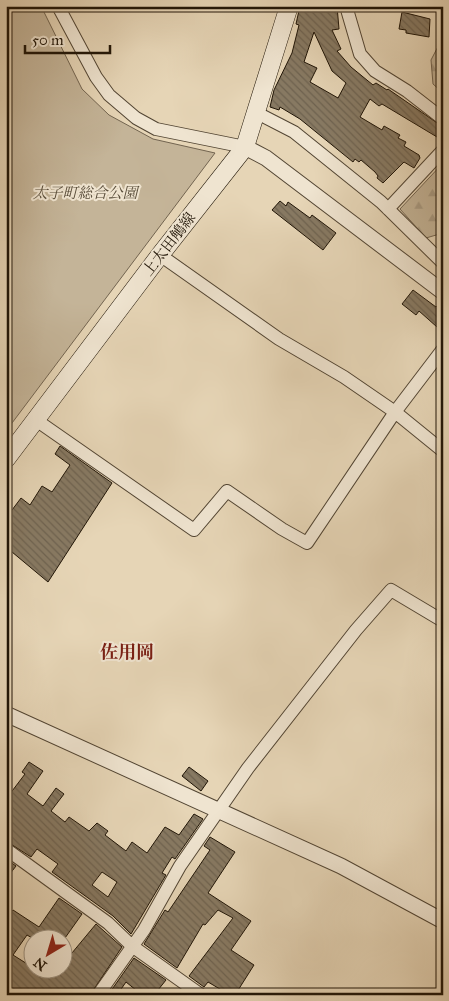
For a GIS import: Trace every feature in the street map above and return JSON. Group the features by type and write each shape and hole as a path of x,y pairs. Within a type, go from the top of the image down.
{"main road":[{"name":"上太田鵤線","path":"6,459 245,146 257,113 289,6"}],"street":[{"path":"58,6 96,78 109,94 136,118 156,130 245,146 266,158 443,292"},
{"path":"346,6 360,54 375,71 408,91 443,119"},
{"path":"257,113 294,132 388,209 443,263"},
{"path":"388,209 443,150"},
{"path":"160,255 279,339 344,377 395,412 443,451"},
{"path":"36,420 194,530 227,491 307,543 395,412 443,349"},
{"path":"98,995 144,930 180,866 248,768 356,630 391,590 443,621"},
{"path":"6,714 217,812 341,866 443,921"},
{"path":"6,849 108,923 132,946 200,995"}],"green space":[{"name":"太子町総合公園","path":"6,6 41,6 82,89 109,115 153,139 215,153 6,431"},
{"path":"443,37 443,93 433,84 431,60"},
{"path":"443,163 443,233 426,238 400,209"}],"building":[{"path":"300,6 337,6 339,29 332,30 341,49 337,51 351,67 373,85 376,83 388,89 443,127 437,137 382,104 379,106 370,99 360,117 382,130 384,126 400,135 398,138 406,142 404,146 419,155 420,158 414,168 404,162 383,183 377,178 378,176 375,172 361,160 359,162 355,159 353,162 300,119 280,107 279,110 270,107 274,90 292,53 299,25 296,24","holes":["314,32 332,71 346,83 338,98 310,82 317,68 304,62"]},
{"path":"402,12 430,19 429,37 406,33 406,30 399,29"},
{"path":"280,201 286,206 288,202 310,218 312,215 336,233 323,250 272,210"},
{"path":"413,290 436,307 443,301 443,320 437,327 419,311 416,315 402,304"},
{"path":"60,446 112,483 48,582 6,547 6,518 21,498 30,505 42,486 52,492 70,465 55,454"},
{"path":"29,762 43,771 27,794 43,806 56,788 64,794 51,811 65,822 69,817 89,831 97,823 108,831 105,835 126,851 132,842 147,853 165,827 179,835 194,814 203,819 175,859 172,857 162,873 166,875 131,934 113,916 52,872 58,864 37,849 31,857 6,841 6,799 25,774 22,772","holes":["102,872 117,882 108,897 92,885"]},
{"path":"189,767 208,781 201,791 182,776"},
{"path":"210,837 235,852 208,893 251,921 231,950 254,965 235,995 230,995 208,982 204,987 189,976 233,918 218,910 205,925 203,924 177,968 144,944 165,910 168,912 210,850 204,846"},
{"path":"6,859 16,866 6,879"},
{"path":"59,898 82,914 72,928 22,928 22,942 13,955 22,961 22,978 72,978 72,953 96,924 122,947 90,995 6,995 6,908 11,912 13,910 39,927"},
{"path":"134,958 166,980 154,995 142,995 126,982 117,995 108,995"}],"district":[{"name":"佐用岡","path":"127,652"}]}
